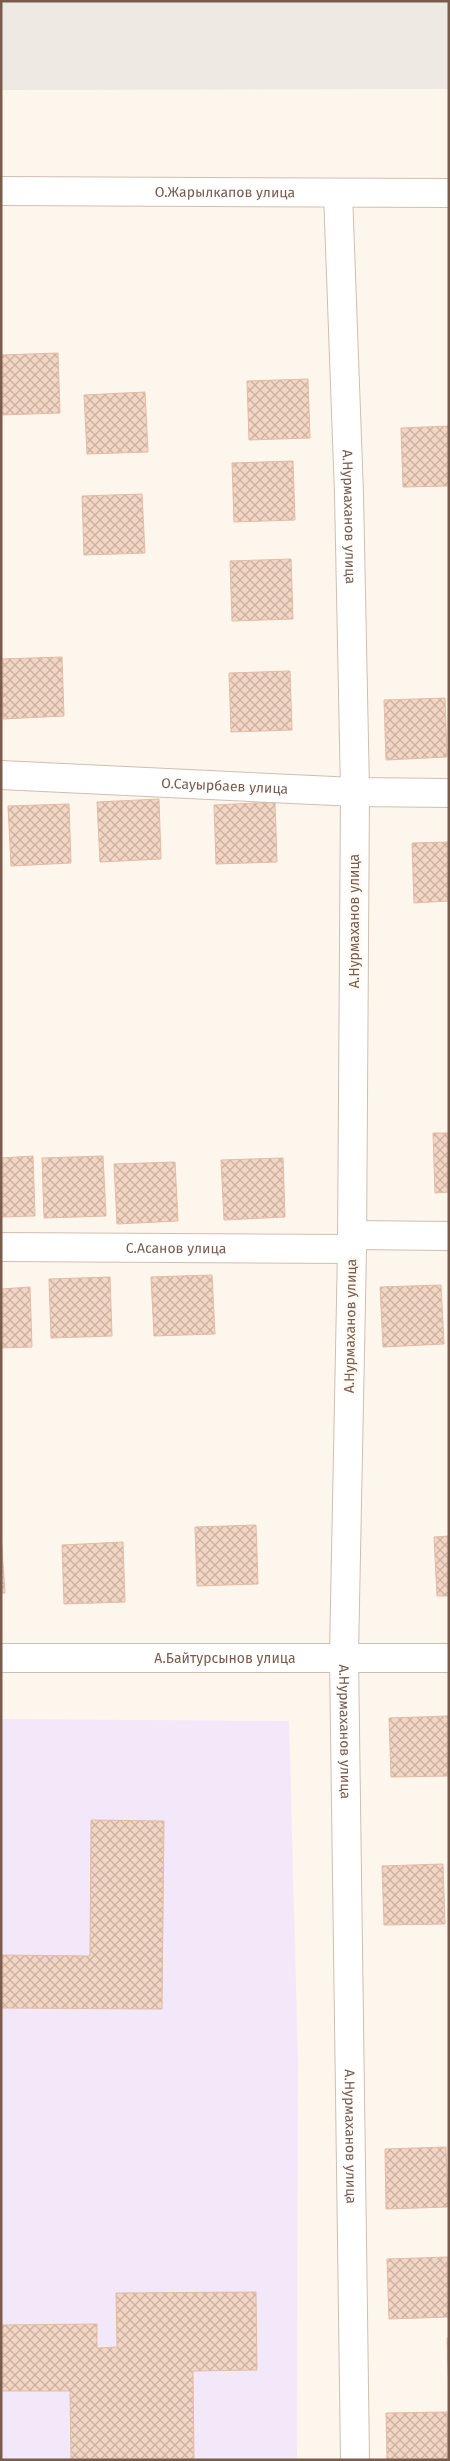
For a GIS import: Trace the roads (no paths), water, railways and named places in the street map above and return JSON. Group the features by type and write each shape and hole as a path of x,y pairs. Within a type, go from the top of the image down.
{"street":[{"name":"О.Жарылкапов улица","path":"1,191 449,193"},
{"name":"А.Нурмаханов улица","path":"338,193 349,494 354,792 352,1242 344,1656 355,2460"},
{"name":"О.Сауырбаев улица","path":"1,775 354,792 449,793"},
{"name":"С.Асанов улица","path":"1,1247 352,1242 449,1236"},
{"name":"А.Байтурсынов улица","path":"1,1658 344,1656 449,1658"}]}
